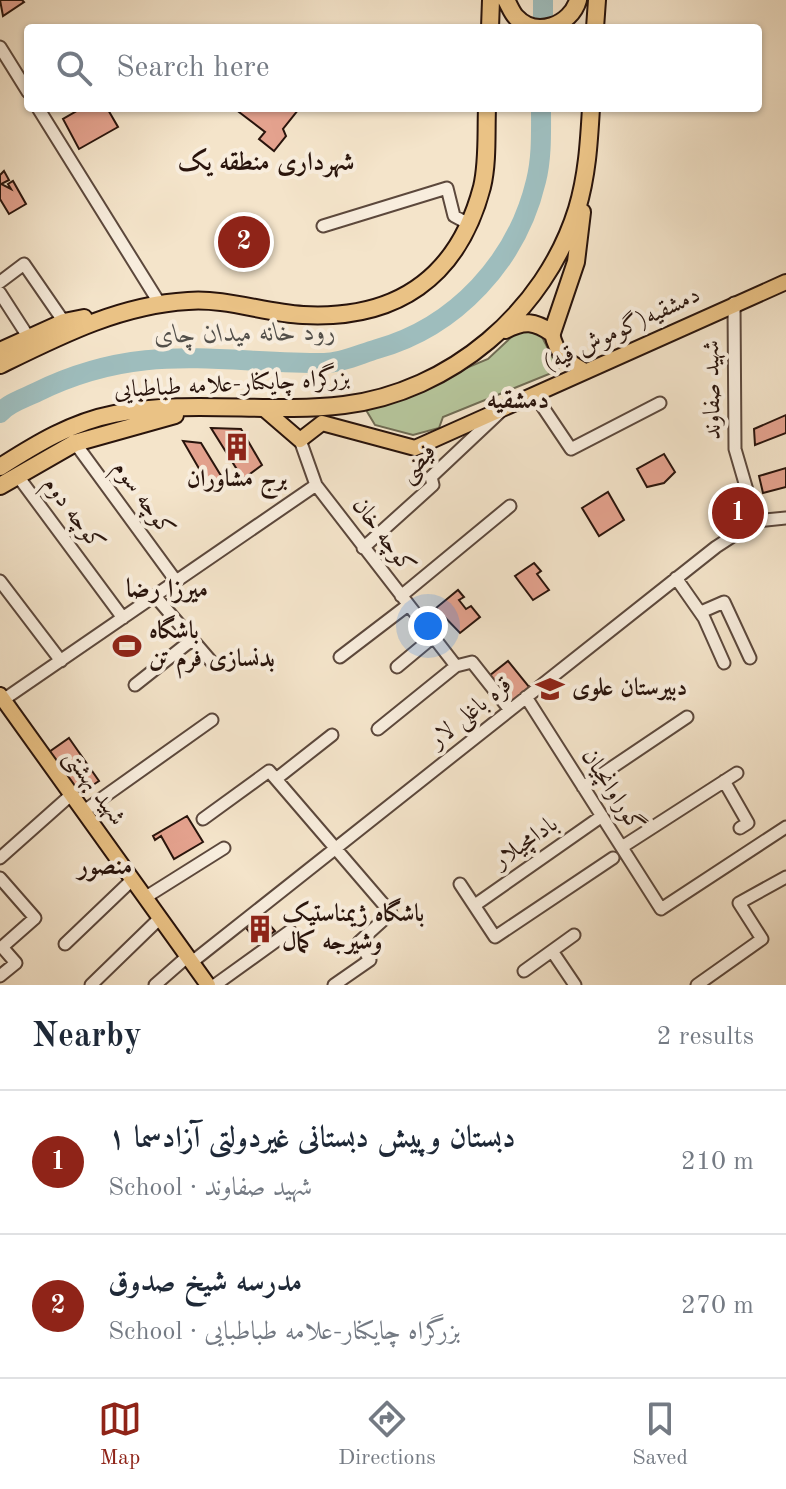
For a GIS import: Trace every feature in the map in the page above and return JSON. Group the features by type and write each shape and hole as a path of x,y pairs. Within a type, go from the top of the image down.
{"highway":[{"path":"490,24 491,0"},
{"path":"506,0 516,18 525,24"},
{"path":"595,24 597,0"},
{"path":"559,24 576,5"},
{"path":"0,351 64,322 192,300 302,315 353,315 391,303 424,286 449,260 469,224 483,184 487,112"},
{"path":"485,146 494,112"},
{"path":"500,332 522,322 537,323 552,333 576,262 588,161 582,112"},
{"name":"بزرگراه چایکنار-علامه طباطبایی","path":"0,467 63,431 114,414 344,405 385,396 467,359 500,332 536,289 559,249 576,212 588,161 591,112"},
{"path":"0,365 117,312"},
{"path":"0,486 75,443 190,410"}],"main road":[{"name":"دمشقیه(گوموش قیه)","path":"300,440 322,423 415,448 786,282"},
{"path":"552,333 555,348 566,360 585,371"},
{"path":"264,409 300,440"},
{"name":"شهید بهشتى","path":"1,699 208,985"}],"street":[{"path":"0,47 24,86"},
{"path":"40,112 160,304"},
{"path":"323,226 447,188 454,216 469,224"},
{"path":"0,282 24,264 64,322"},
{"path":"0,293 29,338"},
{"name":"شهید صفاوند","path":"734,303 735,449 756,521"},
{"path":"534,394 571,449 660,403"},
{"name":"فیضی","path":"363,548 433,485 431,477 505,408"},
{"name":"کوچه خان","path":"300,440 316,485 404,601 456,666 472,662 510,710"},
{"name":"کوچه سوم","path":"75,443 176,581"},
{"name":"کوچه دوم","path":"17,475 123,618"},
{"path":"1,699 316,485"},
{"path":"340,657 510,506"},
{"name":"قره باغلی لار","path":"155,985 335,850 676,578 756,521 786,518"},
{"path":"676,578 701,612 724,663"},
{"path":"0,581 61,661"},
{"path":"155,596 216,667"},
{"path":"701,612 724,602 750,658"},
{"path":"397,667 433,637"},
{"path":"135,685 193,639"},
{"path":"378,729 456,666"},
{"name":"گوراوانچیان","path":"526,697 661,909 786,827"},
{"path":"583,787 687,717"},
{"path":"84,811 212,720"},
{"path":"276,779 332,735"},
{"path":"203,819 269,771 391,913 359,942 370,960 334,985"},
{"path":"622,847 737,773"},
{"path":"724,781 748,823 740,828"},
{"path":"0,858 72,794"},
{"name":"بادامچیلار","path":"475,905 602,816"},
{"path":"146,897 224,848"},
{"path":"460,884 495,937 613,858"},
{"path":"697,985 762,939 739,903 786,877"},
{"path":"0,878 35,918 2,947 16,963 0,976"},
{"path":"65,944 133,879"},
{"path":"91,985 160,918"},
{"path":"215,985 290,931"},
{"path":"524,971 574,935"},
{"path":"552,951 575,985"}],"green space":[{"path":"520,329 540,333 559,370 443,417 439,428 413,435 375,425 366,410 488,359"}],"building":[{"path":"0,0 22,0 24,2 3,16"},
{"path":"75,112 109,112 118,127 79,149 63,119"},
{"name":"شهرداری منطقه یک","path":"239,112 296,112 283,129 286,136 274,151 259,139 265,132"},
{"path":"4,171 9,180 1,184 11,189 8,184 13,181 26,204 9,214 0,199 0,175"},
{"path":"786,415 786,433 755,445 754,429"},
{"name":"برج مشاوران","path":"211,428 241,429 262,465 243,479"},
{"path":"183,441 201,443 223,479 208,484"},
{"path":"664,454 675,472 664,483 647,487 637,469"},
{"path":"786,468 786,487 763,493 759,476"},
{"path":"608,492 624,520 599,536 582,508"},
{"path":"534,563 541,571 537,574 549,590 533,600 515,576"},
{"path":"458,590 464,597 459,600 466,609 471,606 480,617 460,633 436,608"},
{"path":"508,661 530,688 510,704 489,676"},
{"path":"69,738 99,781 79,794 49,752"},
{"path":"187,816 203,842 174,859 161,836 155,840 153,836"},
{"name":"باشگاه ژیمناستیک وشیرجه کمال","path":"262,916 275,931 258,943 246,928"}],"waterway":[{"name":"رود خانه میدان چای","path":"543,0 543,24"},
{"name":"رود خانه میدان چای","path":"0,413 37,392 110,366 179,358 330,363 406,339 432,325 479,287 514,238 527,210 538,172 541,112"}],"place":[{"name":"مدرسه شیخ صدوق","path":"244,242"},
{"name":"برج مشاوران","path":"237,447"},
{"name":"دبستان وپیش دبستانی غیردولتی آزادسما ۱","path":"738,513"},
{"name":"باشگاه بدنسازی فرم تن","path":"127,646"},
{"name":"دبیرستان علوی","path":"550,689"},
{"name":"باشگاه ژیمناستیک وشیرجه کمال","path":"260,929"}],"district":[{"name":"شهرداری منطقه یک","path":"266,163"},
{"name":"دمشقیه","path":"518,401"},
{"name":"میرزا رضا","path":"167,590"},
{"name":"منصور","path":"105,867"}]}
